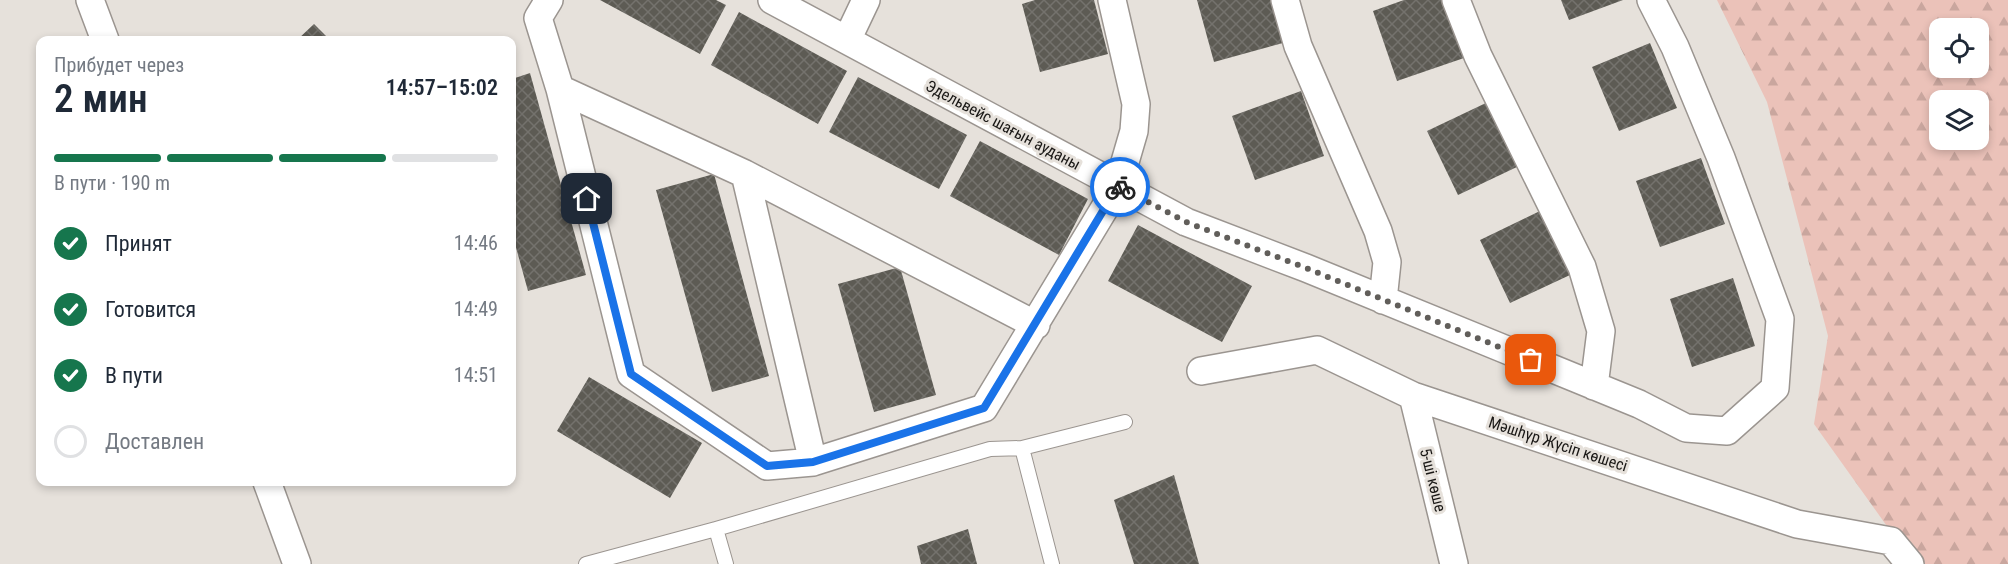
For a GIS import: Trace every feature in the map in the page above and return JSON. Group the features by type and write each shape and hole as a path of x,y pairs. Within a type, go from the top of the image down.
{"street":[{"path":"90,0 104,36"},
{"path":"549,0 538,18 560,89 631,374 767,466 813,462 984,408 1118,186 1134,131 1136,104 1112,0"},
{"name":"Эдельвейс шағын ауданы","path":"772,0 1186,222 1639,404 1686,428 1727,431 1775,388 1780,319 1721,158 1675,47 1651,0"},
{"path":"847,40 866,0"},
{"path":"1285,0 1298,46 1378,231 1387,262 1383,300"},
{"path":"1456,0 1478,56 1582,267 1601,332 1594,386"},
{"path":"560,89 744,174 1036,325"},
{"path":"744,174 813,462"},
{"name":"Мәшhүр Жүсіп көшесі","path":"1201,371 1317,350 1413,396 1797,524 1891,541 1910,564"},
{"name":"5-ші көше","path":"1413,396 1454,564"},
{"path":"268,486 297,564"}],"lane":[{"path":"586,564 990,449 1022,448 1125,422"},
{"path":"1022,448 1052,564"},
{"path":"716,528 726,564"}],"green space":[{"path":"1717,0 2008,0 2008,564 1914,564 1814,424 1828,336 1767,102"}],"building":[{"path":"600,0 716,0 726,5 700,54"},
{"path":"1035,0 1094,0 1108,54 1040,72 1022,4"},
{"path":"1197,0 1271,0 1283,43 1214,62"},
{"path":"1404,0 1444,0 1464,58 1397,81 1373,11"},
{"path":"1561,0 1623,0 1569,20"},
{"path":"739,12 847,71 818,124 711,65"},
{"path":"314,24 326,36 301,36"},
{"path":"1650,43 1677,108 1619,131 1592,67"},
{"path":"530,73 586,275 528,291 516,248 516,78"},
{"path":"858,77 967,135 939,189 829,132"},
{"path":"1301,91 1324,156 1255,180 1232,116"},
{"path":"1488,102 1519,166 1458,195 1427,131"},
{"path":"980,141 1088,199 1059,255 950,196"},
{"path":"1701,158 1725,224 1660,247 1636,181"},
{"path":"714,174 769,376 712,392 656,190"},
{"path":"1540,211 1570,275 1510,303 1480,240"},
{"path":"1138,225 1252,286 1222,342 1108,281"},
{"path":"900,267 936,395 874,412 838,284"},
{"path":"1733,278 1755,346 1692,367 1670,299"},
{"path":"589,377 702,443 670,498 557,431"},
{"path":"1174,475 1199,564 1134,564 1114,500"},
{"path":"968,529 977,564 921,564 917,546"}],"way so far":[{"path":"1120,187 1186,222 1306,268 1531,360"}],"route":[{"path":"587,199 631,374 767,466 813,462 984,408 1118,186 1120,187"}]}
